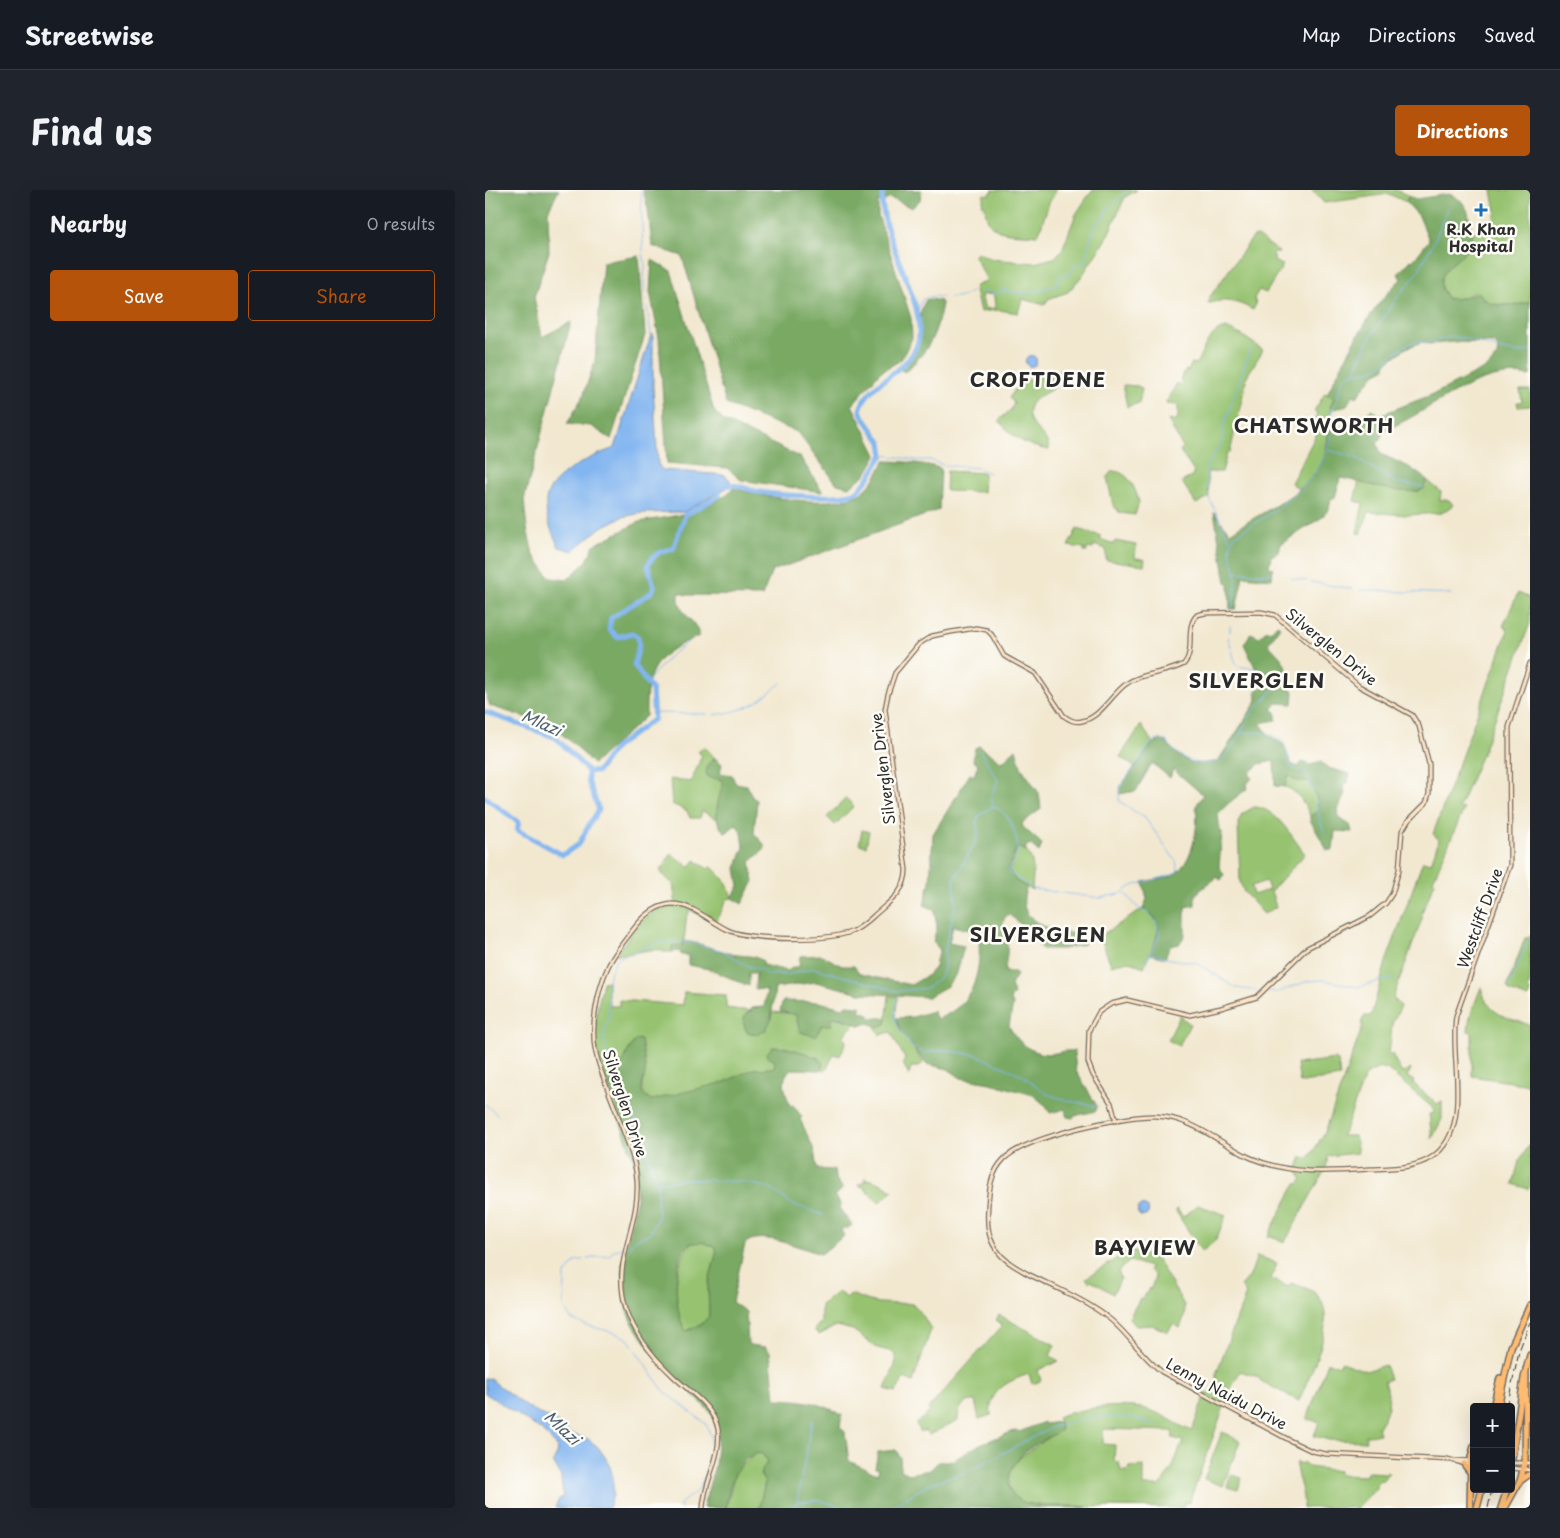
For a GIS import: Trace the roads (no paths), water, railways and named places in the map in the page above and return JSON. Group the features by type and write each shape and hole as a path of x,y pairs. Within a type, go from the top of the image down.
{"highway":[{"path":"1498,1403 1517,1330 1530,1305"},
{"path":"1514,1448 1526,1369 1530,1355"},
{"path":"1494,1403 1501,1374 1506,1367"},
{"path":"1505,1508 1520,1481 1525,1467 1526,1369"},
{"path":"1464,1464 1470,1473"},
{"path":"1520,1481 1530,1474"},
{"path":"1470,1493 1470,1508"},
{"path":"1477,1508 1481,1493"},
{"path":"1501,1508 1506,1493"}],"street":[{"name":"Silverglen Drive","path":"703,1508 717,1451 716,1422 708,1409 659,1362 633,1324 622,1292 623,1255 637,1198 636,1173 598,1058 594,1035 595,1018 606,970 641,920 654,909 665,905 674,904 688,908 726,929 745,935 779,938 820,937 840,935 857,929 899,893 904,884 906,870 885,709 895,673 919,644 932,636 976,628 987,630 1004,656 1032,671 1065,716 1071,721 1079,722 1093,716 1131,681 1150,673 1183,664 1188,656 1191,624 1200,613 1272,614 1359,686 1415,718 1421,730 1429,764 1429,798 1402,831 1399,870 1392,894 1386,903 1370,916 1307,948 1257,997 1190,1015 1127,1000 1111,1004 1099,1012 1089,1030 1088,1062 1093,1075 1111,1103 1116,1121"},
{"name":"Westcliff Drive","path":"1443,1148 1451,1135 1456,1120 1454,1036 1456,1016 1510,865 1509,727 1530,663"},
{"name":"Lenny Naidu Drive","path":"1443,1148 1429,1159 1406,1166 1304,1171 1285,1168 1251,1158 1198,1128 1177,1120 1153,1116 1116,1121 1068,1131 1016,1150 1001,1162 991,1182 987,1220 991,1241 1004,1258 1103,1314 1119,1327 1147,1360 1168,1375 1307,1448 1335,1455 1447,1459 1470,1463"},
{"name":"Lenny Naidu Drive","path":"1447,1459 1464,1464 1470,1463"}],"water":[{"path":"653,334 653,387 658,464 662,470 725,475 730,480 730,486 684,512 642,513 622,517 600,528 573,551 559,547 548,519 546,501 549,492 563,475 573,468 584,461 615,448 651,335"},
{"path":"1031,355 1037,361 1031,367 1025,361"},
{"path":"1143,1205 1149,1211 1143,1217 1137,1211"},
{"path":"485,1378 490,1379 527,1407 558,1423 571,1434 588,1439 598,1447 609,1463 613,1478 613,1495 609,1508 555,1508 559,1499 563,1497 561,1476 553,1462 558,1452 556,1445 541,1430 485,1393"}],"waterway":[{"path":"641,190 643,251"},
{"path":"719,494 719,488 728,485 759,492 780,494 809,496 849,494 856,492 864,484 883,455 881,442 860,410 864,400 871,392 912,355 917,345 919,329 910,290 887,227 883,208 883,190"},
{"path":"981,292 990,291 994,295 1003,290 1016,293 1029,292 1056,285 1059,276 1069,274 1076,265 1084,263 1094,226 1103,217 1106,210 1128,190"},
{"path":"1354,372 1371,336 1399,295 1416,275 1434,242 1447,209"},
{"path":"643,254 645,263 644,286 651,335"},
{"path":"950,297 962,297 971,292"},
{"path":"917,319 918,309 923,299 933,296 942,297"},
{"path":"1329,426 1343,379 1352,374 1375,369 1405,346 1412,343 1433,342 1453,337 1514,352 1523,353 1530,350"},
{"path":"1207,489 1207,466 1223,440 1223,428 1251,348"},
{"path":"1232,609 1236,582 1230,551 1232,541 1235,536 1280,506 1308,482 1319,468 1326,452 1330,435"},
{"path":"1329,450 1357,458 1394,482 1424,487"},
{"path":"883,455 930,460 943,465 978,468 989,473"},
{"path":"1207,494 1230,540"},
{"path":"588,771 597,772 615,748 654,719 652,690 634,665 639,645 638,637 632,633 617,637 609,629 611,618 652,592 654,586 648,566 652,559 661,552 673,549 685,515 719,496"},
{"path":"1235,572 1272,574"},
{"path":"1291,578 1307,581"},
{"path":"1311,582 1352,589"},
{"path":"1360,590 1451,594"},
{"path":"1230,626 1230,632"},
{"path":"628,1247 635,1240 650,1233 658,1217 657,1183 629,1101 618,1084 603,1037 609,1016 608,979 616,959 659,942 691,942 724,951 745,965 761,970 768,975 790,974 814,968 897,991 927,988 938,979 944,970 945,950 956,902 954,880 976,842 978,834 976,821 979,816 993,806 1010,821 1016,835 1016,858 1009,868 1009,873 1034,889 1100,898 1120,894 1132,886 1171,875 1178,871 1176,861 1145,818 1119,801 1120,787 1147,749 1152,743 1160,739 1165,740 1177,753 1192,762 1209,764 1225,756 1255,709 1278,684 1276,678 1253,668 1236,665 1228,637"},
{"path":"646,683 669,657 689,641"},
{"path":"714,715 735,711 750,705 764,697 781,683"},
{"name":"Mlazi","path":"485,712 556,738 588,771 588,781 599,810 579,844 563,855 517,830 519,823 485,797"},
{"path":"655,713 707,714"},
{"path":"1240,733 1265,733 1282,741 1286,748 1290,766 1306,773 1314,792"},
{"path":"980,751 998,780 991,797 993,806"},
{"path":"1316,799 1318,814 1324,832"},
{"path":"1125,893 1139,909 1148,912 1157,923 1159,936 1145,964"},
{"path":"1509,985 1530,937"},
{"path":"1150,953 1170,959 1197,963 1236,988 1257,991"},
{"path":"1266,993 1272,991 1276,993 1308,981 1324,980 1359,987 1394,979"},
{"path":"897,998 895,1015 897,1026 913,1048 924,1053 943,1050 977,1055 1022,1075 1047,1094 1069,1101 1096,1106"},
{"path":"485,1104 498,1115"},
{"path":"657,1183 686,1179 744,1182 770,1188 792,1204 823,1215"},
{"path":"624,1248 614,1250 610,1255 576,1261 565,1274 564,1307 571,1319 585,1325 616,1333 628,1339 663,1390 706,1424 711,1436 711,1448"},
{"path":"889,1508 931,1483 967,1472 1052,1427 1091,1417 1129,1417 1159,1426"},
{"path":"797,1502 812,1420"},
{"path":"681,1508 680,1504 699,1488 709,1455"},
{"path":"792,1508 797,1502 820,1500 843,1508"}],"railway":[{"path":"1508,1403 1519,1351 1530,1322"},
{"path":"1488,1508 1491,1493"}],"place":[{"name":"R.K Khan Hospital","path":"1481,210"}],"district":[{"name":"CROFTDENE","path":"1038,379"},
{"name":"CHATSWORTH","path":"1314,425"},
{"name":"SILVERGLEN","path":"1257,680"},
{"name":"SILVERGLEN","path":"1038,934"},
{"name":"BAYVIEW","path":"1145,1247"}]}
